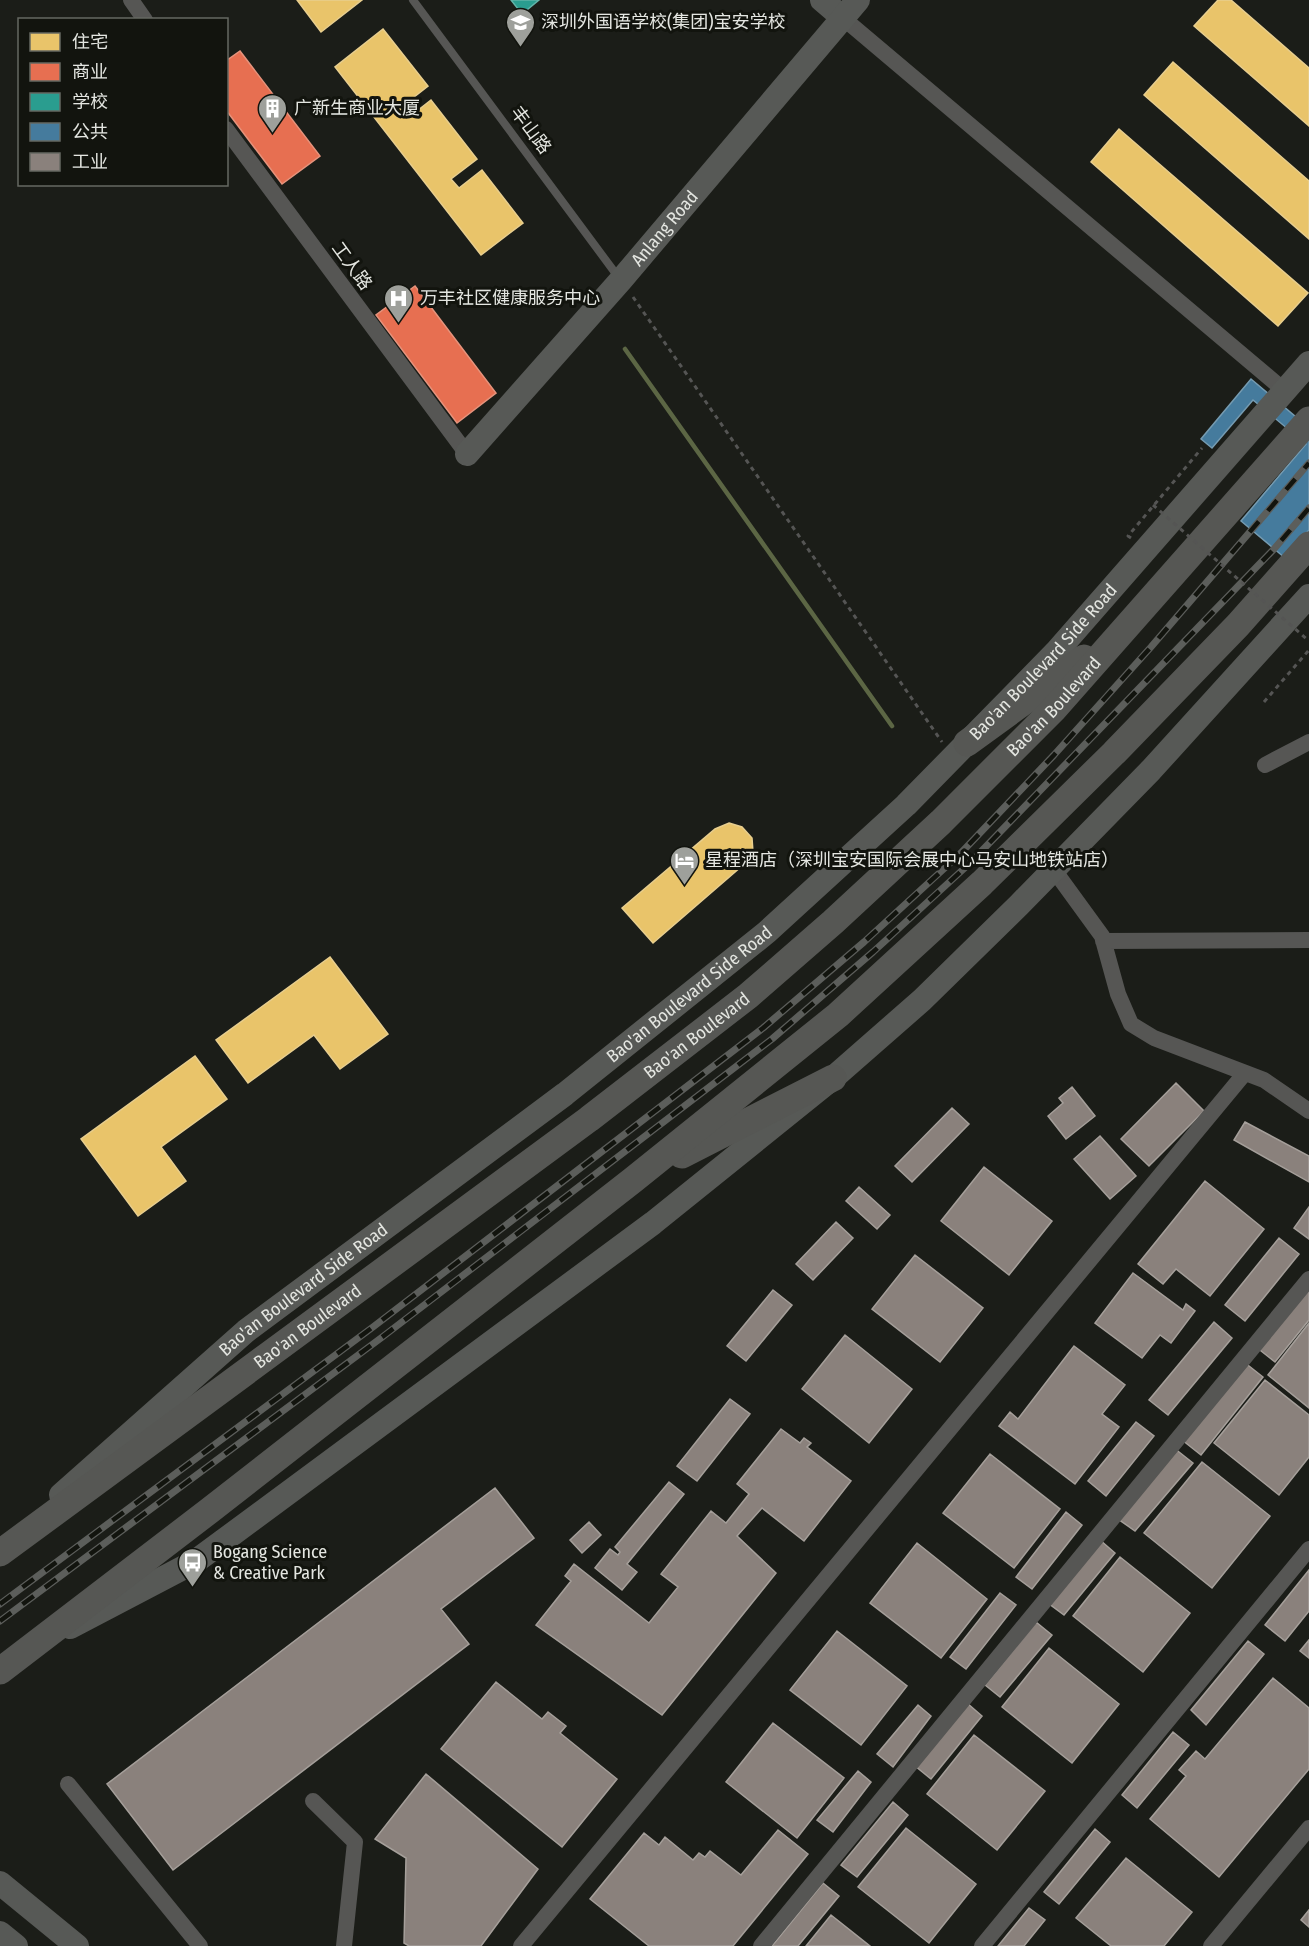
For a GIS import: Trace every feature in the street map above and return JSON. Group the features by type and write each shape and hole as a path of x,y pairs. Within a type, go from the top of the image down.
{"main road":[{"path":"822,0 850,9"},
{"name":"Anlang Road","path":"467,454 621,280 850,9"},
{"name":"Bao'an Boulevard Side Road","path":"0,1551 246,1331 566,1094 767,932 906,805 957,746 1057,651 1309,363"},
{"name":"Bao'an Boulevard","path":"0,1551 589,1119 748,996 833,922 940,822 1053,710 1309,420"},
{"path":"0,1671 633,1180 838,1015 982,883 1114,753 1230,634 1309,545"},
{"path":"34,1646 196,1561 653,1223 833,1078 922,1000 1054,870 1151,771 1309,596"},
{"path":"957,746 1128,626"},
{"path":"633,1180 833,1078"},
{"path":"0,1883 77,1946"},
{"path":"0,1933 16,1946"}],"street":[{"path":"131,0 144,18"},
{"path":"850,9 1285,392"},
{"name":"工人路","path":"228,132 467,454"},
{"path":"1264,765 1309,742"},
{"path":"1054,870 1102,936 1118,994 1131,1024 1154,1038 1264,1080 1309,1111"},
{"path":"1103,941 1309,940"},
{"path":"521,1946 1245,1073"},
{"path":"761,1946 1309,1279"},
{"path":"982,1946 1309,1549"},
{"path":"68,1784 200,1946"},
{"path":"313,1801 355,1842 344,1946"},
{"path":"1211,1946 1309,1828"}],"lane":[{"name":"丰山路","path":"413,0 621,280"}],"path":[{"path":"621,280 957,746"},
{"path":"1128,536 1202,448"},
{"path":"1154,505 1309,641"},
{"path":"1264,702 1309,650"}],"building: 住宅":[{"path":"297,0 362,0 321,32"},
{"path":"1218,0 1231,0 1309,68 1309,126 1194,26"},
{"path":"383,29 428,86 400,108 408,118 431,100 477,159 451,179 459,188 482,170 523,223 481,255 335,67"},
{"path":"1173,62 1309,181 1309,239 1144,95"},
{"path":"1119,129 1308,293 1278,326 1091,162"},
{"name":"星程酒店（深圳宝安国际会展中心马安山地铁站店）","path":"729,823 742,827 752,838 753,852 750,859 653,943 622,908 715,829"},
{"path":"330,957 388,1034 340,1069 314,1035 248,1083 216,1040"},
{"path":"195,1056 227,1099 161,1147 186,1181 138,1216 81,1139"}],"building: 商业":[{"name":"广新生商业大厦","path":"240,51 320,156 282,184 228,113 228,60"},
{"path":"415,286 496,393 457,423 376,315"}],"building: 学校":[{"path":"511,0 539,0 522,14"}],"building: 公共":[{"path":"1251,379 1309,428 1309,530 1285,558 1241,521 1306,444 1253,400 1212,448 1201,439"}],"building: 工业":[{"path":"1176,1083 1204,1111 1149,1166 1121,1139"},
{"path":"1072,1087 1095,1116 1066,1139 1048,1116 1063,1103 1059,1098"},
{"path":"952,1108 969,1124 912,1182 895,1166"},
{"path":"1245,1122 1309,1156 1309,1182 1234,1140"},
{"path":"1100,1136 1136,1176 1110,1199 1074,1159"},
{"path":"984,1167 1052,1221 1009,1275 941,1221"},
{"path":"1205,1181 1264,1229 1210,1296 1176,1269 1163,1284 1138,1264"},
{"path":"859,1187 890,1215 877,1229 846,1201"},
{"path":"1309,1207 1309,1239 1294,1228"},
{"path":"836,1222 853,1238 813,1280 796,1264"},
{"path":"1279,1238 1299,1254 1245,1321 1225,1305"},
{"path":"915,1255 983,1308 940,1362 872,1309"},
{"path":"1133,1273 1183,1310 1186,1304 1195,1311 1171,1343 1160,1335 1142,1358 1095,1323"},
{"path":"1309,1281 1309,1320 1275,1362 1256,1347"},
{"path":"773,1290 792,1305 746,1361 727,1346"},
{"path":"1214,1322 1232,1338 1168,1415 1149,1400"},
{"path":"1309,1323 1309,1408 1268,1375"},
{"path":"845,1335 912,1389 869,1443 802,1389"},
{"path":"1074,1346 1125,1385 1102,1414 1119,1427 1075,1484 999,1426 1010,1412 1018,1419"},
{"path":"1244,1362 1263,1377 1201,1455 1182,1440"},
{"path":"1265,1380 1309,1415 1309,1457 1279,1495 1214,1443"},
{"path":"730,1399 750,1414 697,1481 677,1466"},
{"path":"1136,1422 1154,1436 1106,1496 1088,1481"},
{"path":"781,1429 800,1443 804,1438 811,1443 807,1447 851,1481 804,1541 762,1508 737,1536 776,1573 662,1715 536,1625 571,1581 565,1576 574,1564 649,1623 678,1587 661,1574 711,1511 726,1523 749,1494 737,1484"},
{"path":"1174,1448 1193,1463 1135,1531 1118,1519"},
{"path":"990,1454 1060,1509 1014,1568 943,1513"},
{"path":"1202,1462 1270,1516 1212,1588 1144,1533"},
{"path":"669,1482 684,1494 627,1564 637,1572 622,1590 595,1568 610,1549 618,1555 620,1552 615,1547"},
{"path":"495,1488 534,1538 441,1609 469,1644 173,1870 107,1784"},
{"path":"1066,1512 1082,1525 1032,1589 1016,1577"},
{"path":"589,1522 601,1535 582,1553 570,1540"},
{"path":"1100,1540 1115,1553 1064,1615 1048,1603"},
{"path":"917,1543 987,1599 941,1658 870,1603"},
{"path":"1120,1557 1190,1613 1143,1672 1073,1616"},
{"path":"1309,1570 1309,1611 1285,1641 1265,1625"},
{"path":"1000,1593 1016,1605 966,1669 950,1657"},
{"path":"1036,1622 1052,1635 1000,1697 985,1685"},
{"path":"837,1631 907,1686 861,1745 790,1690"},
{"path":"1309,1640 1309,1658 1300,1651"},
{"path":"1248,1641 1264,1654 1206,1725 1191,1710"},
{"path":"1049,1648 1119,1704 1072,1763 1002,1707"},
{"path":"1273,1678 1309,1708 1309,1769 1219,1877 1150,1819 1186,1776 1179,1770 1196,1751 1205,1759"},
{"path":"496,1682 542,1719 548,1712 566,1726 560,1733 617,1779 562,1847 441,1749"},
{"path":"967,1703 982,1716 931,1779 915,1766"},
{"path":"918,1705 931,1716 893,1767 877,1754"},
{"path":"773,1723 844,1778 797,1838 726,1782"},
{"path":"1173,1732 1189,1745 1137,1808 1122,1795"},
{"path":"974,1735 1045,1791 997,1850 927,1794"},
{"path":"858,1771 871,1782 833,1832 817,1820"},
{"path":"426,1774 538,1869 481,1946 409,1946 404,1943 406,1858 375,1839"},
{"path":"893,1802 908,1815 857,1877 841,1865"},
{"path":"906,1828 976,1884 929,1943 858,1887"},
{"path":"1095,1829 1110,1842 1059,1904 1044,1892"},
{"path":"778,1830 808,1854 733,1946 649,1946 590,1899 644,1833 659,1845 665,1837 693,1860 699,1853 705,1857 710,1851 741,1875"},
{"path":"1126,1858 1192,1912 1164,1946 1111,1946 1076,1918"},
{"path":"823,1883 839,1896 798,1946 772,1946"},
{"path":"1029,1908 1045,1920 1024,1946 998,1946"},
{"path":"1309,1910 1309,1927 1301,1920"},
{"path":"831,1915 870,1946 806,1946"}],"waterway":[{"path":"625,349 892,726"}],"railway":[{"path":"0,1604 373,1327 763,1028 864,942 960,854 1054,755 1151,647 1309,463"},
{"path":"0,1621 381,1338 772,1039 873,952 969,864 1274,549 1309,508"}],"place":[{"name":"深圳外国语学校(集团)宝安学校","path":"520,48"},
{"name":"广新生商业大厦","path":"273,134"},
{"name":"万丰社区健康服务中心","path":"399,324"},
{"name":"星程酒店（深圳宝安国际会展中心马安山地铁站店）","path":"684,886"},
{"name":"Bogang Science & Creative Park","path":"192,1588"}]}
